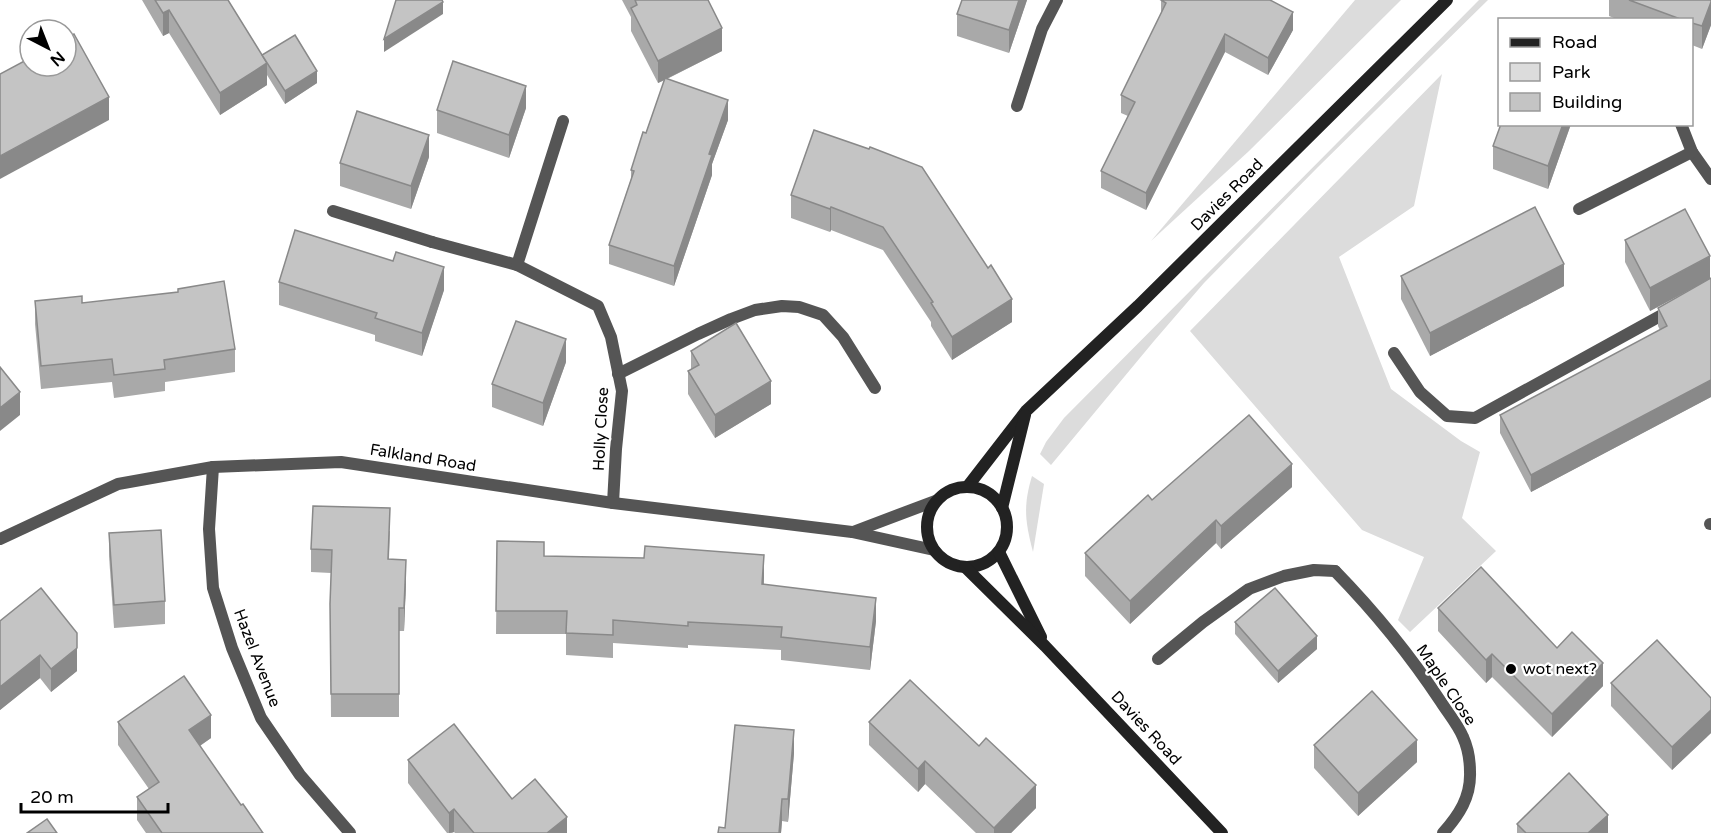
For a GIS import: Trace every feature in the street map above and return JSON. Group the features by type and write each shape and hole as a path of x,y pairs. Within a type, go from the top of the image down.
{"street":[{"path":"1017,106 1042,29 1057,0"},
{"name":"Davies Road","path":"968,486 1026,411 1138,306 1447,0"},
{"path":"517,265 562,121"},
{"path":"1682,126 1692,152 1711,178"},
{"path":"1579,209 1692,152"},
{"name":"Holly Close","path":"333,211 432,242 517,265 598,306 611,337 622,391 613,503"},
{"path":"1394,353 1420,392 1447,416 1475,418 1680,305"},
{"path":"618,374 731,319 755,310 782,306 799,307 823,315 843,337 875,388"},
{"path":"1002,508 1026,411"},
{"name":"Falkland Road","path":"0,539 118,484 213,467 341,462 613,503 852,532 934,550"},
{"name":"Hazel Avenue","path":"213,467 209,529 213,588 232,648 261,718 300,775 350,833"},
{"path":"934,550 926,530 930,510 935,501 956,488 968,486 982,489 994,497 1002,508 1007,521 1005,541 999,552 990,560 978,566 964,567"},
{"name":"Falkland Road","path":"852,532 935,501"},
{"name":"Davies Road","path":"934,550 951,564 964,567 1045,646 1222,833"},
{"name":"Davies Road","path":"999,552 1045,646"},
{"name":"Maple Close","path":"1158,659 1203,622 1249,589 1284,576 1314,570 1335,571 1366,602 1429,683 1462,735 1469,757 1471,775 1468,796 1458,816 1443,833"}],"green space":[{"path":"1355,0 1401,0 1249,151 1151,241"},
{"path":"1479,0 1488,0 1204,283 1051,465 1040,454 1064,418"},
{"path":"1442,74 1414,206 1339,257 1391,389 1461,441 1480,452 1462,518 1496,551 1410,632 1398,620 1424,557 1362,530 1190,331"},
{"path":"1032,476 1044,484 1033,552 1026,514 1027,496"}],"building":[{"path":"155,0 228,0 267,63 220,93 169,10 163,13"},
{"path":"396,0 442,0 443,2 384,39"},
{"path":"635,0 708,0 722,28 658,61 631,8 637,5"},
{"path":"962,0 1019,0 1009,30 957,14"},
{"path":"1161,0 1270,0 1293,12 1268,58 1225,34 1146,193 1101,171 1135,102 1121,95 1166,3"},
{"path":"1629,0 1711,0 1702,26 1693,23 1693,18 1678,18"},
{"path":"295,35 317,71 285,91 262,55"},
{"path":"78,41 109,97 0,156 0,74 18,64 18,78 78,78"},
{"path":"453,61 526,86 509,135 437,110"},
{"path":"665,78 728,100 674,266 609,245 634,171 631,170 643,132 646,133"},
{"path":"357,111 429,135 411,186 340,163"},
{"path":"1500,126 1562,126 1548,166 1493,146"},
{"path":"814,130 869,149 870,147 922,167 988,268 991,265 1012,299 952,337 931,303 933,302 883,227 831,207 830,209 791,195"},
{"path":"1535,207 1564,264 1430,333 1401,276"},
{"path":"1685,209 1710,256 1650,288 1625,240"},
{"path":"295,230 393,261 396,252 444,267 422,333 375,318 377,313 279,282"},
{"path":"1711,278 1711,380 1531,475 1500,415 1667,326 1658,308"},
{"path":"224,281 235,349 164,360 165,369 114,375 112,359 41,366 35,301 82,296 82,303 178,292 178,289"},
{"path":"516,321 566,339 543,403 492,384"},
{"path":"736,323 771,381 715,415 688,371 699,365 691,351"},
{"path":"0,367 20,392 0,408"},
{"path":"1249,415 1292,464 1221,526 1216,520 1130,601 1085,553 1148,495 1152,500"},
{"path":"313,506 390,508 388,559 406,560 404,608 399,608 399,694 331,694 332,550 311,549"},
{"path":"161,530 165,601 114,605 109,533"},
{"path":"497,541 544,542 544,556 644,558 645,546 764,555 762,584 876,598 870,647 781,637 782,627 688,622 688,626 613,620 613,635 566,633 567,611 496,611"},
{"path":"1481,567 1557,648 1572,632 1603,663 1552,714 1492,654 1486,660 1438,608"},
{"path":"41,588 77,633 77,648 51,669 40,655 0,687 0,621"},
{"path":"1275,588 1317,636 1278,671 1235,622"},
{"path":"1657,640 1711,698 1711,710 1672,747 1611,683"},
{"path":"184,676 211,715 189,730 263,833 162,833 137,797 159,782 118,722"},
{"path":"910,680 979,746 986,738 1036,785 994,828 925,761 918,769 869,722"},
{"path":"1372,691 1417,740 1358,793 1314,745"},
{"path":"454,724 512,799 535,779 567,817 547,833 474,833 454,809 449,813 408,760"},
{"path":"735,725 794,730 788,799 782,799 779,833 718,833 719,827 725,828"},
{"path":"1569,773 1608,815 1588,833 1526,833 1517,824"},
{"path":"47,819 57,833 27,833"}],"place":[{"name":"wot next?","path":"1511,669"}]}
